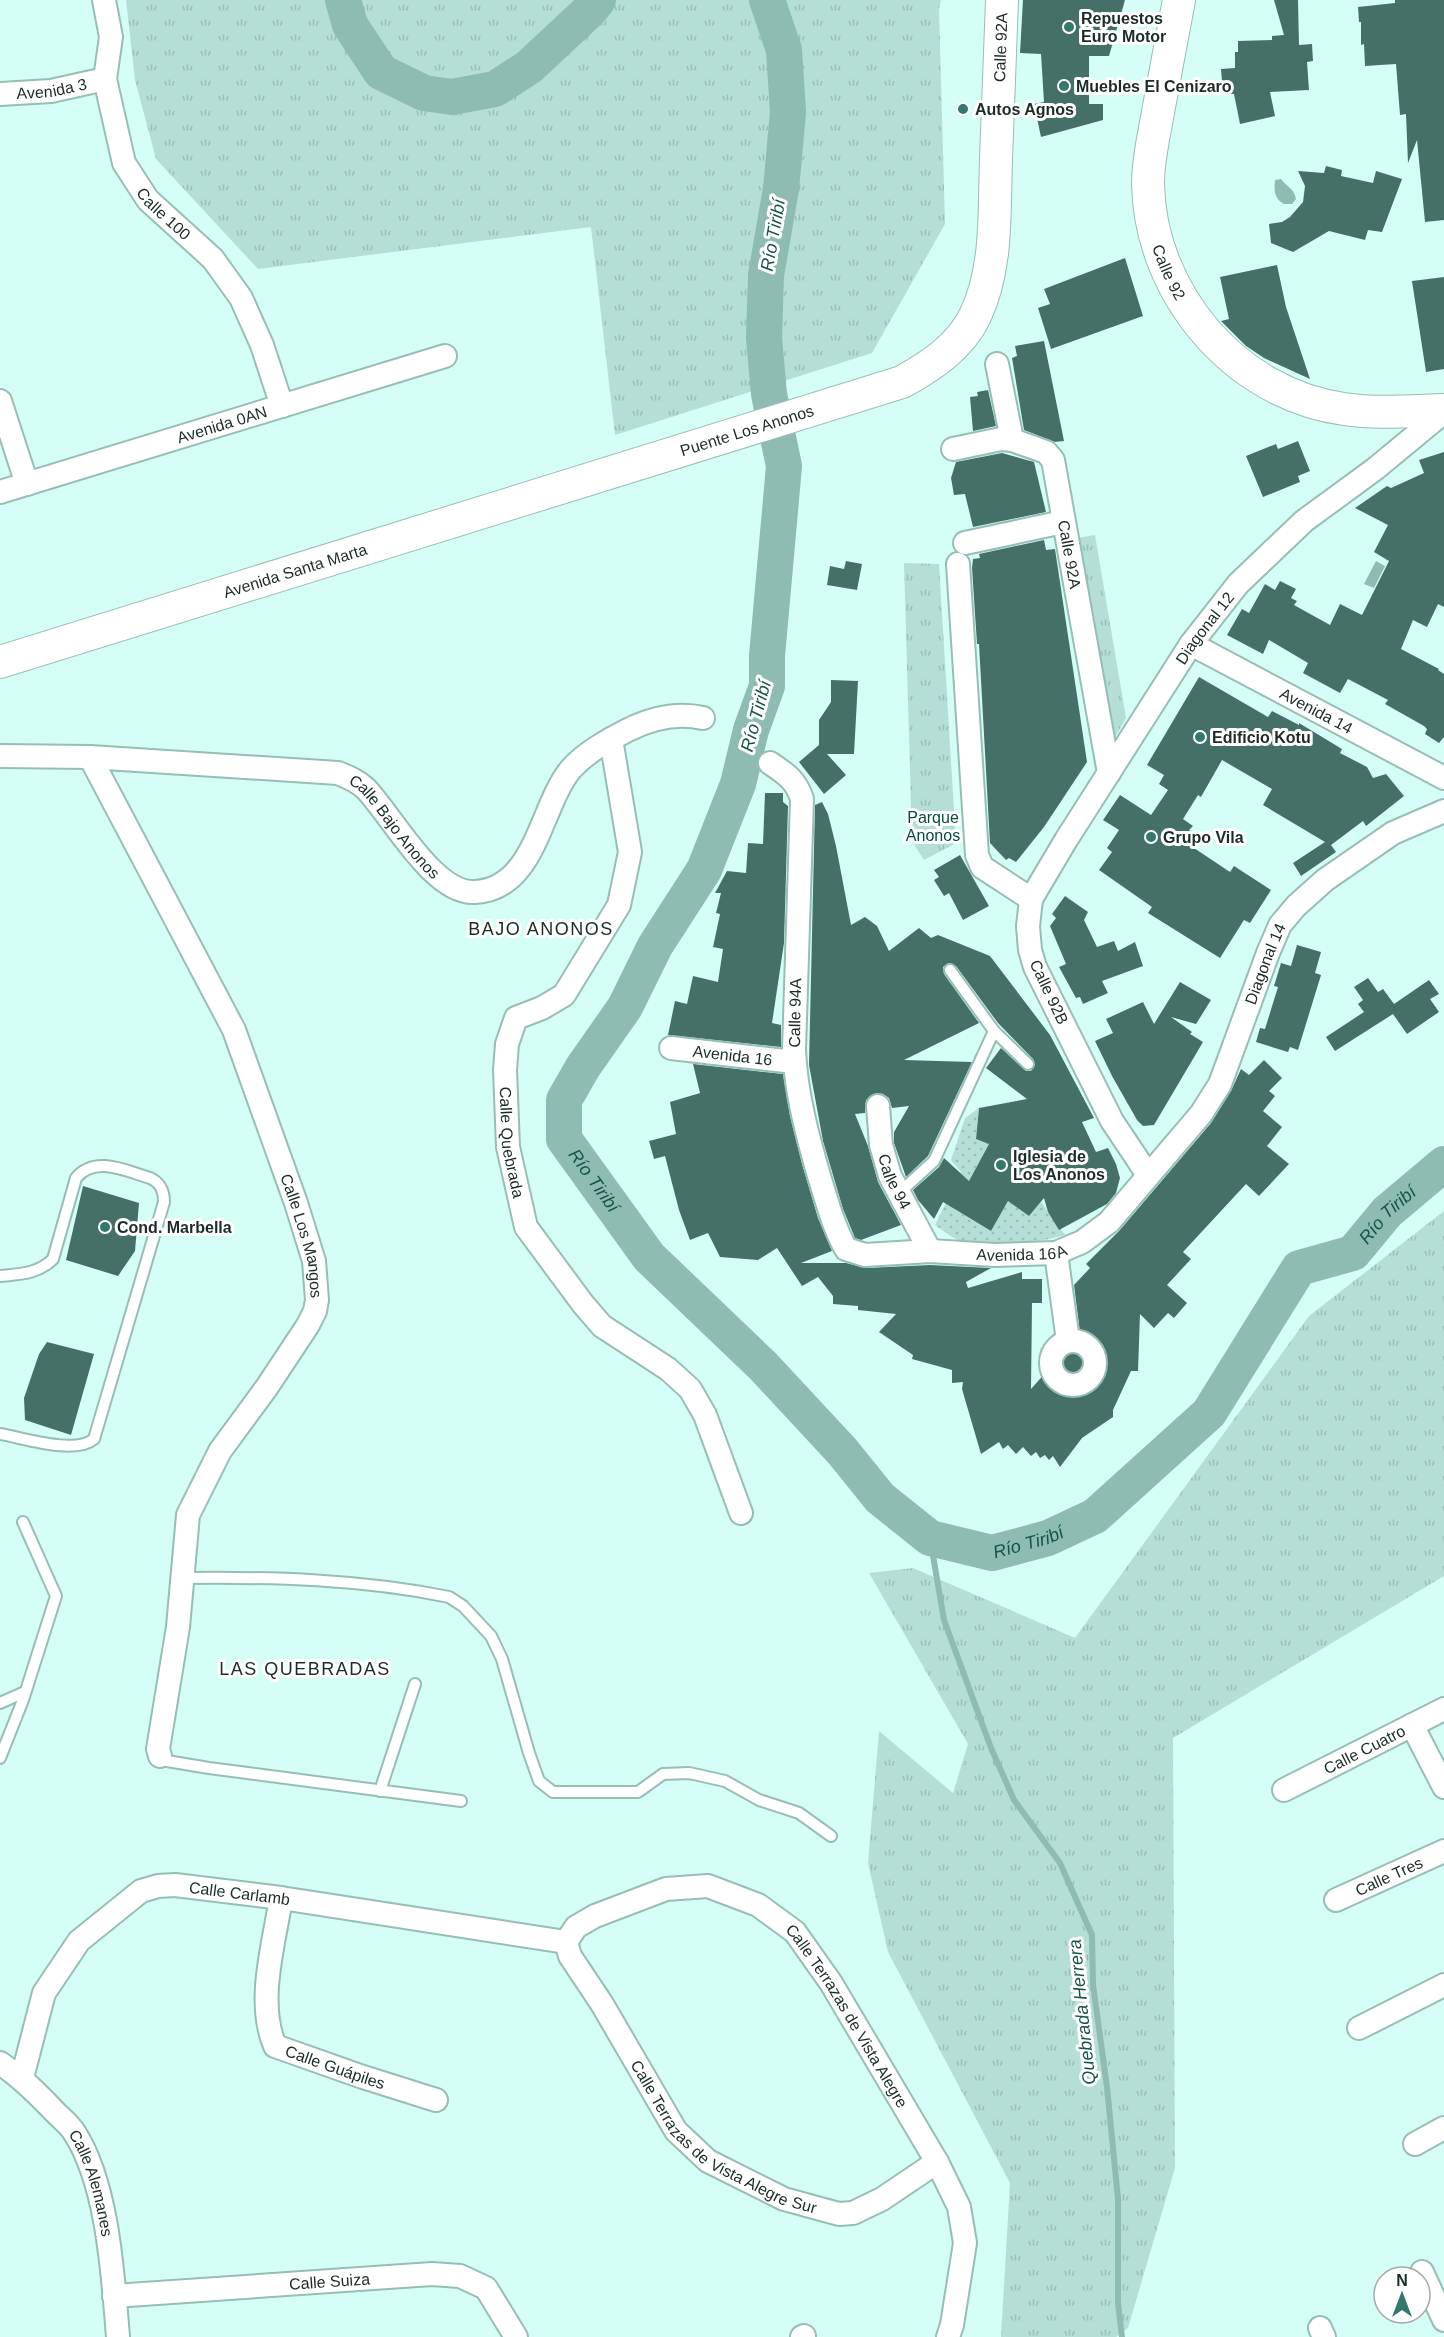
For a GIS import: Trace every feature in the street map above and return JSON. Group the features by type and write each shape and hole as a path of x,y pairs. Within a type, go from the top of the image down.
{"main road":[{"name":"Calle 92A","path":"902,382 930,366 954,345 974,318 988,285 993,240 1002,0"},
{"name":"Calle 92","path":"1179,0 1149,155 1148,186 1154,232 1168,274 1190,314 1224,352 1256,376 1285,392 1344,410 1444,411"},
{"name":"Puente Los Anonos","path":"590,480 902,382"},
{"name":"Avenida Santa Marta","path":"0,662 590,480"}],"street":[{"name":"Calle 100","path":"104,0 111,37 105,79 124,163 148,200 213,259 241,298 262,345 282,406"},
{"name":"Avenida 3","path":"0,94 51,91 105,79"},
{"name":"Avenida 0AN","path":"0,492 445,356"},
{"path":"953,448 1001,439 1012,440 997,364"},
{"path":"0,401 27,484"},
{"name":"Diagonal 12","path":"1031,899 1191,644 1239,584 1304,521 1375,469 1444,411"},
{"name":"Calle 92A","path":"1012,440 1046,452 1053,460 1109,773"},
{"path":"1031,899 982,867 977,855 961,553 1063,522"},
{"name":"Avenida 14","path":"1191,644 1444,778"},
{"name":"Calle Bajo Anonos","path":"0,756 90,756 338,773 365,788 438,878 460,891 475,892 504,883 516,873 570,770 579,761 611,739 638,725 672,715 703,718"},
{"name":"Calle Quebrada","path":"611,739 630,852 619,905 564,995 542,1008 516,1018 507,1044 505,1070 508,1147 526,1227 602,1326 668,1369 690,1389 705,1415 741,1514"},
{"name":"Calle Los Mangos","path":"90,756 234,1030 296,1203 314,1261 317,1300 315,1311 308,1325 267,1387 220,1451 192,1502 186,1529 184,1578 178,1627 158,1749 160,1756"},
{"name":"Calle 94A","path":"770,763 791,777 802,799 794,1062 796,1083 805,1125 835,1230 846,1249 865,1255"},
{"name":"Diagonal 14","path":"1148,1175 1201,1114 1220,1084 1280,925 1296,906 1325,880 1393,833 1444,811"},
{"name":"Calle 92B","path":"1031,899 1028,926 1030,950 1035,967 1112,1121 1148,1175"},
{"name":"Avenida 16","path":"671,1048 794,1062"},
{"name":"Calle 94","path":"878,1106 881,1145 890,1176 930,1251"},
{"name":"Avenida 16A","path":"865,1255 930,1251 995,1255 1056,1253 1082,1242 1109,1222 1148,1175"},
{"path":"1056,1253 1068,1341"},
{"name":"Calle Cuatro","path":"1284,1790 1444,1709"},
{"path":"1412,1725 1444,1787"},
{"name":"Calle Tres","path":"1336,1900 1444,1851"},
{"name":"Calle Carlamb","path":"22,2078 44,1993 79,1941 141,1891 158,1886 175,1885 281,1898 566,1942"},
{"name":"Calle Terrazas de Vista Alegre","path":"566,1942 576,1927 595,1916 666,1889 708,1886 758,1905 795,1932 831,1983 937,2162 959,2206 965,2243 952,2325 948,2337"},
{"name":"Calle Guápiles","path":"281,1898 267,2001 269,2032 275,2046 436,2100"},
{"name":"Calle Terrazas de Vista Alegre Sur","path":"566,1942 570,1956 602,2004 676,2132 708,2161 784,2199 839,2214 853,2213 882,2199 937,2162"},
{"path":"1359,2028 1444,1985"},
{"name":"Calle Alemanes","path":"0,2063 22,2078 73,2131 87,2159 106,2228 118,2337"},
{"path":"1415,2144 1444,2128"},
{"name":"Calle Suiza","path":"114,2296 432,2274 460,2276 486,2288 516,2337"},
{"path":"1432,2294 1444,2320"}],"lane":[{"path":"950,970 994,1031 1028,1064"},
{"path":"899,1193 934,1161 994,1031"},
{"path":"0,1276 32,1273 46,1267 53,1259 76,1178 83,1169 95,1165 106,1165 157,1181 164,1192 164,1202 94,1439 88,1445 70,1446 0,1434"},
{"path":"0,1758 25,1692 56,1596 23,1522"},
{"path":"184,1578 267,1577 344,1581 449,1597 463,1606 491,1636 502,1659 539,1781 553,1792 638,1792 650,1781 663,1774 689,1773 725,1781 759,1800 799,1813 831,1836"},
{"path":"380,1791 415,1684"},
{"path":"0,1703 25,1692"},
{"path":"160,1756 167,1761 461,1801"}],"green space":[{"path":"126,0 941,0 939,9 945,224 872,353 615,435 591,227 258,269 156,159 135,80"},
{"path":"1095,535 1126,718 1114,739 1077,538"},
{"name":"Parque Anonos","path":"904,563 939,564 956,843 924,860 912,841"},
{"path":"979,1108 976,1138 989,1144 954,1209 991,1231 1008,1201 1029,1216 1041,1202 1065,1235 994,1247 962,1242 935,1225 961,1172 951,1160 965,1118"},
{"path":"1444,1211 1444,1576 1173,1738 1175,2168 1128,2328 1116,2337 1001,2337 1010,2183 888,1952 868,1863 879,1731 953,1793 968,1744 869,1573 913,1568 1075,1638 1309,1316"}],"shaded area":[{"path":"1281,179 1295,195 1296,199 1292,204 1284,204 1276,197 1275,180"},
{"path":"1376,561 1385,566 1374,588 1364,584"}],"building":[{"path":"1023,0 1125,0 1109,56 1089,56 1089,104 1103,104 1103,120 1041,137 1034,104 1044,102 1041,54 1020,53"},
{"path":"1274,0 1298,0 1299,45 1312,44 1313,61 1307,62 1309,90 1270,92 1275,116 1240,124 1234,94 1223,94 1221,69 1235,68 1238,41 1272,40 1272,36 1284,35"},
{"path":"1395,0 1444,0 1444,220 1425,222 1417,140 1408,163 1406,114 1400,115 1396,64 1365,66 1358,7 1395,3"},
{"path":"1326,166 1342,170 1341,176 1373,183 1376,171 1402,179 1382,232 1368,230 1365,240 1329,231 1293,252 1271,243 1269,224 1282,222 1290,217 1303,202 1305,186 1298,171 1324,173"},
{"path":"1125,258 1143,316 1051,349 1038,308 1050,304 1044,289"},
{"path":"1277,265 1286,307 1310,379 1264,358 1246,346 1221,321 1229,319 1220,277"},
{"path":"1444,277 1444,369 1426,372 1412,281"},
{"path":"1044,341 1064,441 1055,442 1024,430 1012,358 1017,356 1015,346"},
{"path":"988,390 996,426 973,431 970,397 978,396 977,392"},
{"path":"1298,441 1310,471 1298,476 1300,482 1263,497 1246,456 1276,444 1278,449"},
{"path":"1444,452 1444,607 1438,604 1427,627 1413,620 1401,649 1439,669 1444,674 1444,737 1439,743 1425,734 1427,729 1424,726 1385,704 1388,700 1348,679 1340,693 1303,673 1308,663 1269,640 1263,654 1227,635 1242,609 1249,613 1265,584 1275,590 1280,581 1296,589 1291,598 1297,601 1294,605 1330,625 1340,604 1362,615 1389,561 1374,552 1388,525 1355,508 1387,486 1391,488 1424,473 1419,460"},
{"path":"1002,453 1034,462 1046,512 973,527 965,494 954,495 951,478 956,462"},
{"path":"1044,540 1046,550 1055,549 1087,762 1044,827 1016,862 1009,858 1006,860 990,843 979,644 977,644 972,568 973,559 980,558 979,554"},
{"path":"846,561 862,564 857,590 827,585 830,566 844,569"},
{"path":"1199,677 1268,717 1272,711 1299,725 1299,723 1342,749 1340,753 1367,767 1373,778 1386,774 1404,796 1366,826 1363,821 1331,845 1336,852 1301,876 1293,863 1325,842 1263,805 1272,789 1222,760 1201,797 1198,795 1183,819 1193,826 1185,842 1230,872 1234,866 1271,890 1250,923 1244,920 1220,958 1148,913 1152,907 1099,870 1112,852 1107,848 1119,830 1103,820 1120,795 1151,815 1168,790 1159,784 1164,775 1147,765"},
{"path":"831,680 858,681 854,754 827,754 846,775 824,794 799,762 819,745 819,720 831,702"},
{"path":"765,793 783,793 783,802 788,806 784,943 772,1023 781,1025 781,1047 668,1035 675,1001 687,1004 693,976 718,982 723,949 713,947 720,914 716,913 721,893 715,893 727,871 746,873 748,843 763,844"},
{"path":"822,802 828,814 836,846 851,925 865,917 877,926 889,951 919,928 931,938 938,935 990,956 1050,1035 1094,1118 1082,1122 1096,1152 1108,1148 1116,1164 1120,1178 1116,1193 1107,1204 1059,1230 1048,1212 1044,1198 1029,1216 1008,1201 991,1231 943,1202 934,1219 918,1200 913,1190 939,1167 944,1158 969,1181 989,1144 976,1139 979,1108 1027,1099 986,1068 1001,1048 1026,1071 1031,1071 1035,1065 1033,1059 998,1023 956,966 949,963 943,967 944,974 979,1023 904,1060 972,1062 928,1156 906,1177 894,1143 894,1132 909,1106 892,1108 889,1098 876,1093 866,1100 865,1113 855,1114 868,1146 878,1182 901,1225 861,1240 855,1238 843,1209 823,1141 809,1065 815,805"},
{"path":"960,855 989,906 963,920 949,893 944,896 934,880 939,877 934,870"},
{"path":"1065,896 1088,912 1084,920 1097,947 1114,941 1118,951 1135,942 1143,966 1102,981 1108,993 1083,1004 1080,997 1076,998 1059,967 1066,964 1050,926 1056,918 1052,914"},
{"path":"1297,945 1321,952 1315,973 1321,975 1298,1050 1290,1047 1288,1052 1256,1042 1260,1028 1265,1029 1278,987 1274,986 1281,963 1291,966"},
{"path":"1368,978 1378,992 1383,989 1394,1004 1429,980 1439,994 1430,999 1439,1012 1407,1034 1393,1014 1335,1051 1326,1037 1364,1012 1358,1004 1363,1000 1354,987"},
{"path":"1180,982 1211,1000 1196,1024 1171,1017 1203,1042 1154,1125 1143,1126 1137,1120 1112,1076 1095,1041 1113,1033 1106,1019 1143,1002 1154,1024"},
{"path":"1264,1060 1282,1078 1269,1091 1275,1096 1263,1111 1282,1127 1267,1146 1289,1164 1259,1196 1246,1184 1183,1252 1191,1259 1167,1285 1187,1303 1174,1318 1168,1313 1154,1328 1140,1314 1138,1371 1131,1371 1113,1410 1113,1417 1082,1438 1060,1467 1053,1456 1049,1460 1045,1455 1040,1458 1036,1452 1031,1456 1023,1447 1016,1454 1008,1445 1003,1449 999,1442 981,1454 962,1389 963,1382 952,1383 952,1370 912,1359 913,1355 879,1332 896,1314 858,1310 858,1306 833,1304 833,1296 818,1277 802,1286 777,1248 758,1260 720,1257 708,1233 690,1240 679,1210 665,1156 654,1159 649,1141 676,1134 670,1102 700,1093 693,1064 783,1074 790,1116 802,1164 818,1218 832,1251 801,1263 846,1263 866,1268 930,1265 991,1268 966,1282 968,1288 1022,1272 1022,1279 1042,1279 1042,1303 1032,1303 1031,1389 1063,1353 1070,1354 1078,1350 1086,1352 1080,1332 1074,1285 1090,1268 1086,1264 1119,1231 1211,1123 1231,1091 1241,1069 1249,1075"},
{"name":"Cond. Marbella","path":"83,1186 139,1203 135,1251 118,1276 66,1260"},
{"path":"47,1342 94,1354 71,1435 25,1420 24,1398 39,1354"}],"waterway":[{"name":"Río Tiribí","path":"343,0 350,25 381,72 424,93 452,97 495,89 529,67 598,0"},
{"name":"Río Tiribí","path":"767,0 784,50 788,112 781,189 766,275 764,338 769,394 784,466 767,656 767,686 751,730 738,784 704,870 655,946 625,1007 583,1067 564,1100 564,1139 649,1257 763,1366 842,1451 880,1498 930,1538 992,1553 1048,1538 1095,1516 1209,1413 1299,1268 1353,1253 1387,1212 1444,1164"},
{"name":"Quebrada Herrera","path":"930,1538 944,1620 991,1748 1014,1800 1060,1863 1092,1935 1093,1985 1107,2087 1118,2199 1118,2303 1122,2337"}],"place":[{"name":"Repuestos Euro Motor","path":"1069,27"},
{"name":"Muebles El Cenizaro","path":"1064,86"},
{"name":"Autos Agnos","path":"963,109"},
{"name":"Edificio Kotu","path":"1200,737"},
{"name":"Grupo Vila","path":"1151,837"},
{"name":"Iglesia de Los Anonos","path":"1001,1165"},
{"name":"Cond. Marbella","path":"105,1227"}],"district":[{"name":"BAJO ANONOS","path":"541,929"},
{"name":"LAS QUEBRADAS","path":"305,1669"}]}
